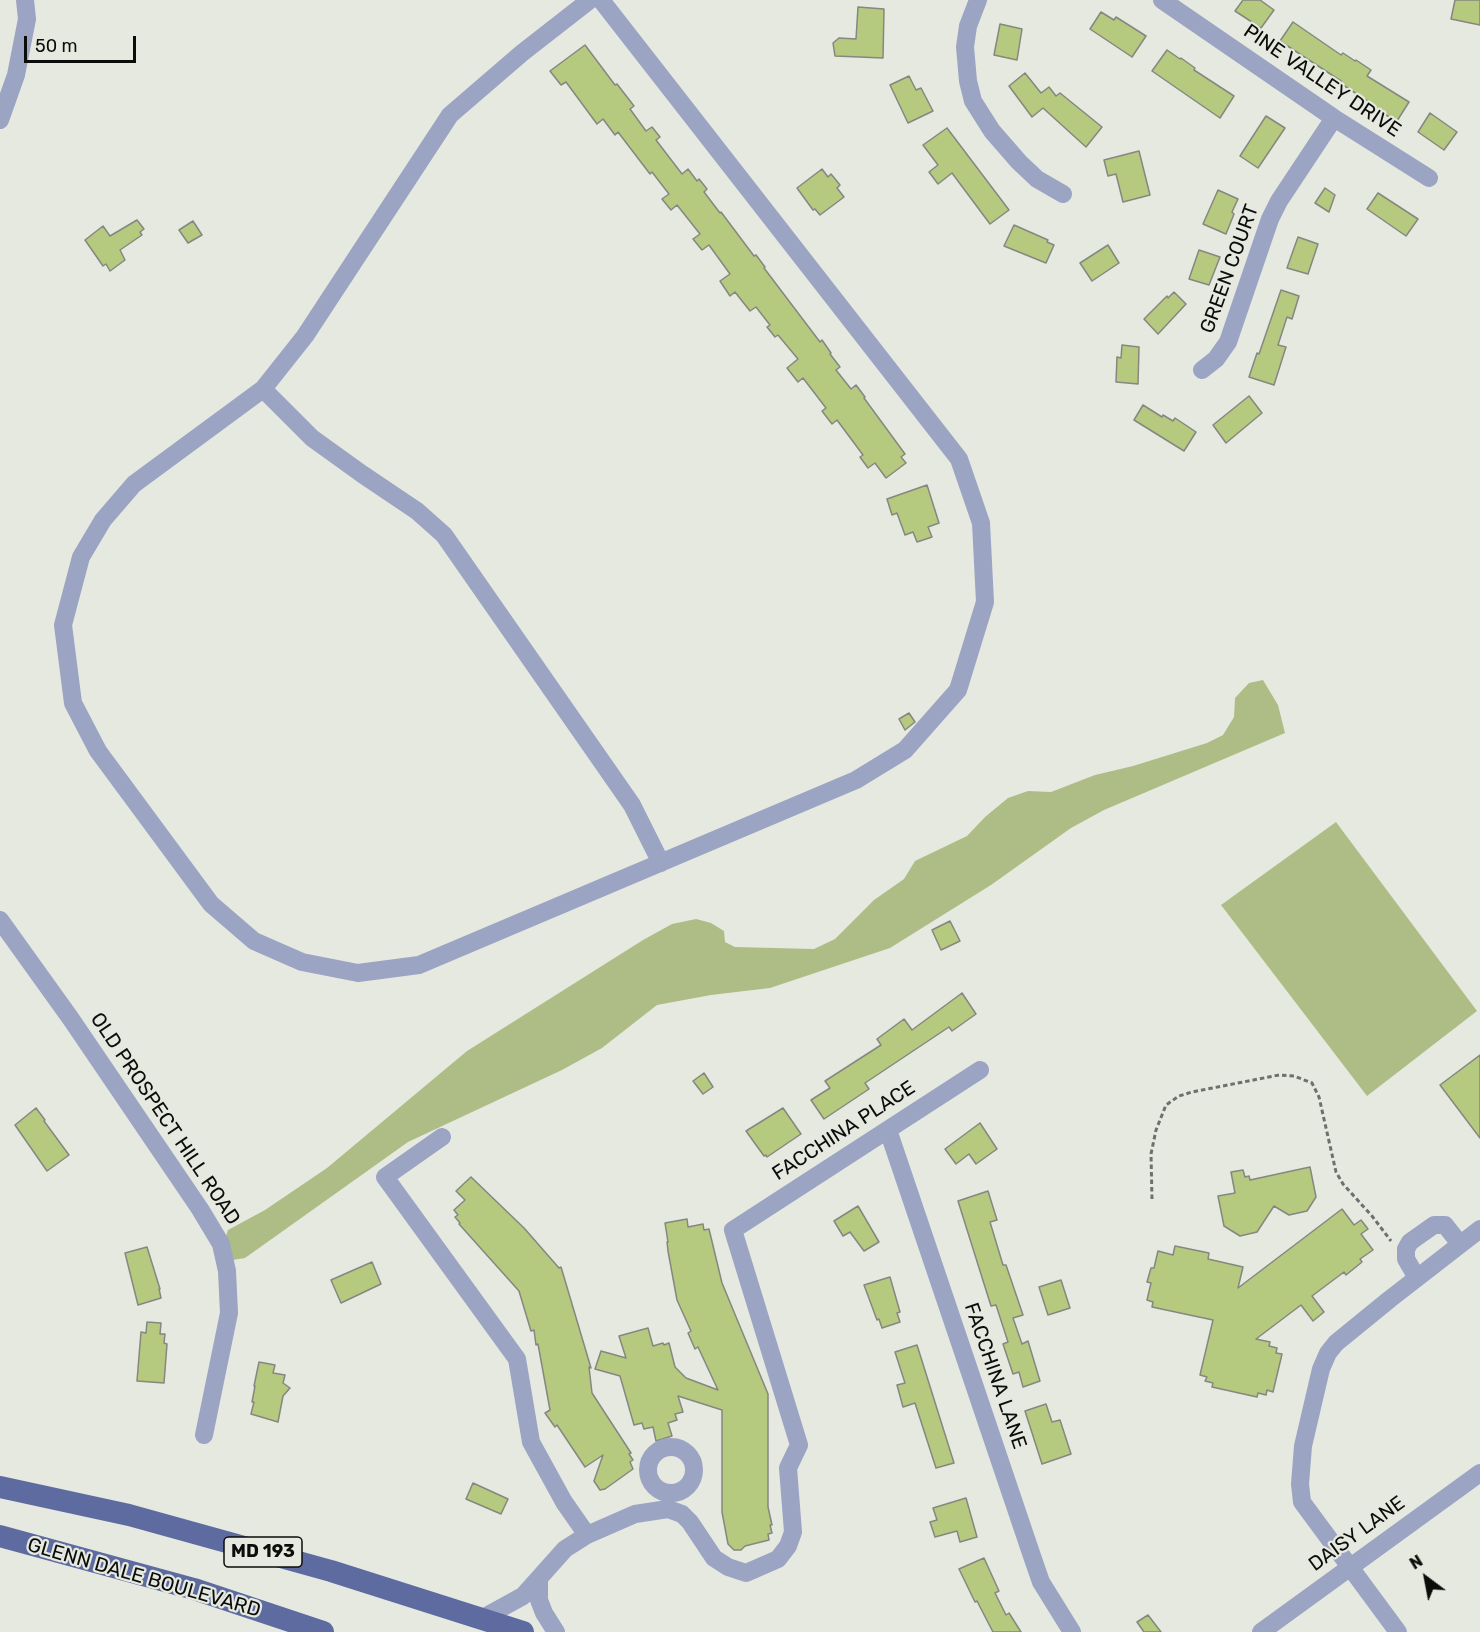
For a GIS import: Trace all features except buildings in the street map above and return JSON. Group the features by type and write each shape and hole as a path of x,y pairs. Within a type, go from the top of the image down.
{"main road":[{"name":"MD 193","path":"0,1487 129,1515 331,1571 523,1632"},
{"name":"GLENN DALE BOULEVARD","path":"0,1536 194,1589 323,1632"}],"street":[{"path":"0,120 16,75 27,19 25,0"},
{"path":"590,0 522,53 450,115 305,336 263,389 134,484 103,520 81,557 63,625 73,703 98,751 211,904 254,941 303,962 358,973 419,965 856,780 905,750 958,690 985,602 981,523 959,459 600,0"},
{"path":"978,0 968,26 965,47 965,64 973,101 992,131 1018,162 1037,179 1063,194"},
{"name":"PINE VALLEY DRIVE","path":"1162,0 1334,118 1429,178"},
{"name":"GREEN COURT","path":"1202,370 1215,359 1228,342 1270,219 1334,118"},
{"path":"263,389 312,438 417,510 444,535 632,805 661,863"},
{"name":"OLD PROSPECT HILL ROAD","path":"0,920 71,1018 200,1209 221,1244 227,1271 229,1312 204,1435"},
{"name":"FACCHINA PLACE","path":"587,1535 669,1501 690,1522 725,1574 746,1572 778,1558 788,1546 793,1532 788,1468 799,1445 733,1230 980,1070"},
{"name":"FACCHINA LANE","path":"888,1130 1041,1582 1072,1632"},
{"path":"442,1137 385,1177 517,1359 531,1442 564,1502 587,1535 565,1549 522,1596 483,1618"},
{"path":"1417,1278 1406,1259 1406,1249 1410,1242 1434,1225 1445,1225 1460,1244"},
{"path":"1398,1632 1302,1502 1300,1484 1304,1446 1321,1370 1328,1353 1390,1299 1480,1229"},
{"name":"DAISY LANE","path":"1261,1632 1480,1473"},
{"path":"538,1580 539,1600 556,1632"}],"path":[{"path":"1152,1198 1151,1154 1156,1130 1166,1105 1179,1096 1192,1092 1279,1075 1294,1076 1312,1083 1319,1097 1336,1172 1343,1184 1406,1259"}],"green space":[{"path":"1263,680 1278,705 1285,733 1104,810 1071,828 991,885 890,948 770,988 711,995 657,1005 602,1048 562,1070 408,1142 245,1258 233,1260 225,1239 228,1230 265,1210 327,1168 467,1051 643,940 672,924 696,919 711,923 724,931 725,942 735,947 814,949 835,939 874,900 904,879 915,861 967,836 1008,798 1028,791 1051,792 1095,775 1207,743 1223,735 1234,717 1235,698 1249,683"},
{"path":"1336,822 1477,1011 1367,1096 1221,905"}]}
